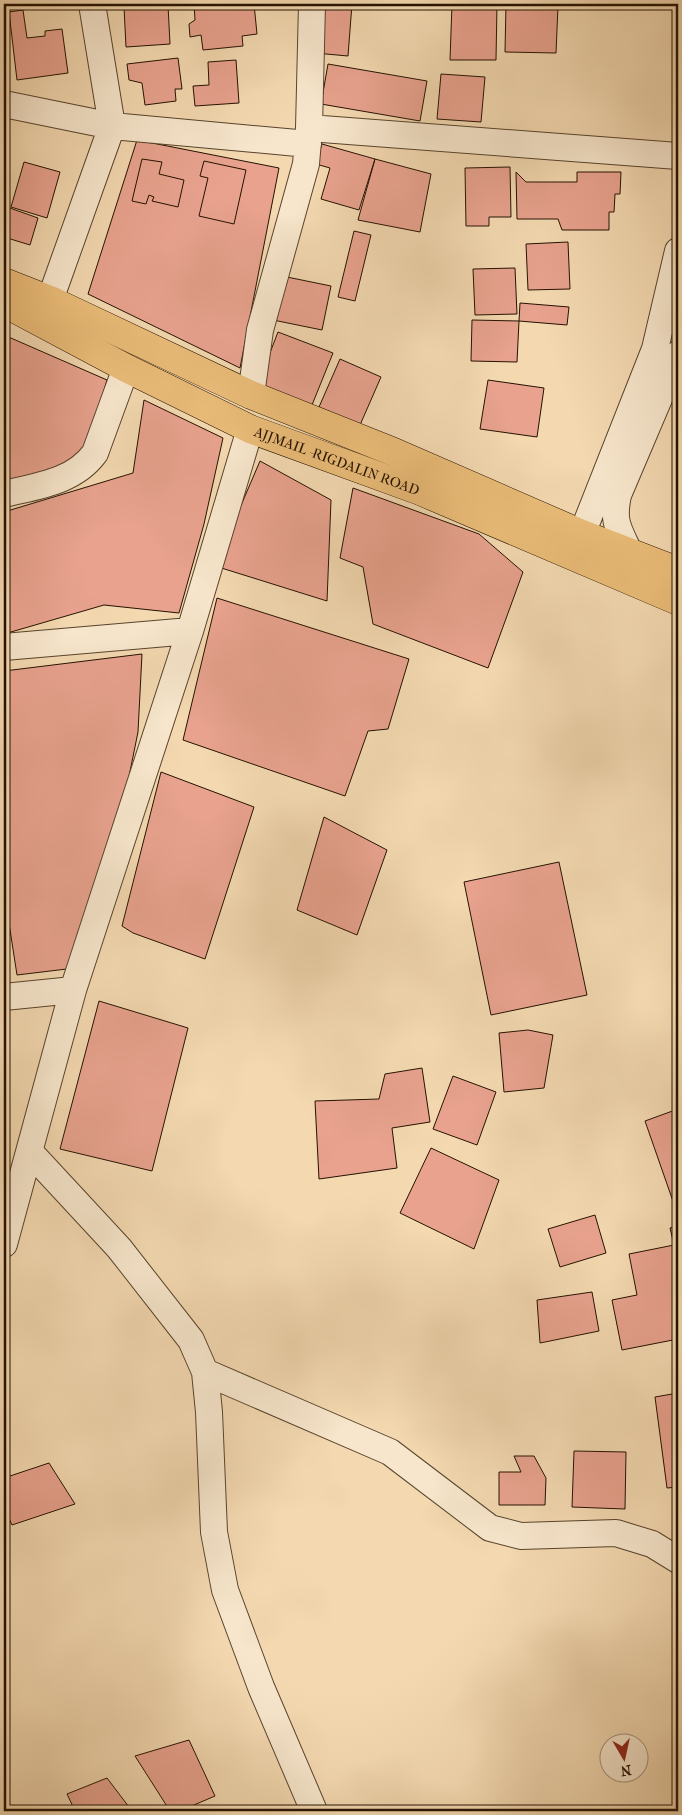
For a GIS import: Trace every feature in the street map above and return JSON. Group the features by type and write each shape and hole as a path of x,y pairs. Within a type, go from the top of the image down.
{"main road":[{"name":"AJJMAIL -RIGDALIN ROAD","path":"4,282 50,300 251,395 394,452 581,547 678,601"},
{"name":"AJJMAIL -RIGDALIN ROAD","path":"4,304 126,368 250,429 581,547 630,554 678,571"}],"street":[{"path":"50,300 112,126 92,4"},
{"path":"251,395 260,330 306,164 312,4"},
{"path":"4,104 112,126 678,156"},
{"path":"581,547 655,349 678,251"},
{"path":"630,554 617,525 614,512 618,494 678,354"},
{"path":"4,494 67,477 87,464 95,453 126,368"},
{"path":"4,1244 73,990 190,631 250,429"},
{"path":"4,647 190,631"},
{"path":"4,997 73,990"},
{"path":"30,1152 119,1248 190,1340 205,1372 209,1412 214,1532 225,1590 261,1687 314,1811"},
{"path":"205,1372 390,1452 490,1528 521,1536 616,1533 652,1544 678,1560"}],"building":[{"path":"194,4 254,4 257,34 242,36 243,46 203,50 201,35 190,37 189,24 195,20"},
{"path":"319,4 352,4 348,56 315,53"},
{"path":"452,4 497,4 496,60 450,60"},
{"path":"506,4 558,6 556,53 505,52"},
{"path":"168,5 170,44 126,47 124,7"},
{"path":"23,10 27,38 45,36 45,31 62,29 68,73 17,80 9,12"},
{"path":"178,58 182,89 175,89 176,101 145,105 142,83 129,80 127,64"},
{"path":"236,60 239,103 195,106 193,86 209,85 208,62"},
{"path":"328,64 427,81 420,121 321,104"},
{"path":"441,74 485,77 481,122 437,119"},
{"path":"137,140 279,168 240,368 88,294"},
{"path":"322,144 375,159 359,210 321,199 330,168 316,164"},
{"path":"142,159 162,162 159,174 184,180 178,207 152,201 154,197 149,195 146,204 132,201"},
{"path":"375,159 431,174 420,232 358,220"},
{"path":"204,161 246,170 234,224 199,216 208,178 200,176"},
{"path":"24,162 60,172 47,218 11,207"},
{"path":"510,167 511,217 489,217 489,226 466,226 465,168"},
{"path":"516,172 526,182 577,182 577,172 621,172 620,194 615,194 614,212 609,212 609,230 562,230 558,219 517,219"},
{"path":"7,207 38,218 30,245 4,237 4,216"},
{"path":"354,231 371,235 355,301 338,297"},
{"path":"568,242 570,289 528,290 526,244"},
{"path":"515,268 517,314 475,315 473,269"},
{"path":"282,276 331,286 322,330 273,320"},
{"path":"520,303 569,307 567,325 519,321"},
{"path":"472,320 519,321 517,362 471,361"},
{"path":"278,332 333,353 312,405 258,384"},
{"path":"4,335 107,380 95,422 76,468 4,489"},
{"path":"340,359 381,377 360,425 319,407"},
{"path":"488,380 544,388 537,437 480,429"},
{"path":"144,400 223,438 204,524 179,613 104,605 4,634 4,512 133,473"},
{"path":"260,461 331,500 327,601 215,566"},
{"path":"353,488 479,534 523,572 488,668 373,624 363,567 340,558"},
{"path":"217,598 409,659 388,729 368,731 345,796 183,740"},
{"path":"142,654 138,732 120,821 75,968 17,975 4,891 4,671"},
{"path":"161,772 254,807 205,959 133,933 122,926"},
{"path":"324,817 387,850 357,935 297,910"},
{"path":"559,862 587,995 491,1015 464,882"},
{"path":"99,1001 188,1028 152,1171 60,1149"},
{"path":"528,1030 553,1035 544,1088 504,1092 499,1033"},
{"path":"422,1068 430,1122 392,1128 397,1168 319,1179 315,1101 379,1099 385,1074"},
{"path":"453,1076 496,1092 477,1145 433,1129"},
{"path":"678,1109 678,1206 675,1207 645,1121"},
{"path":"431,1148 499,1180 474,1249 400,1213"},
{"path":"595,1215 606,1253 560,1267 548,1229"},
{"path":"678,1226 678,1339 622,1350 612,1300 637,1295 629,1254 674,1245 670,1228"},
{"path":"592,1292 599,1331 540,1343 537,1300"},
{"path":"678,1393 678,1487 667,1488 655,1397"},
{"path":"574,1451 626,1452 625,1509 572,1507"},
{"path":"514,1456 534,1456 546,1478 545,1505 499,1505 499,1472 521,1472"},
{"path":"49,1463 75,1504 12,1525 4,1508 4,1478"},
{"path":"189,1740 215,1796 180,1811 170,1811 135,1756"},
{"path":"107,1778 132,1811 75,1811 67,1794"}]}
